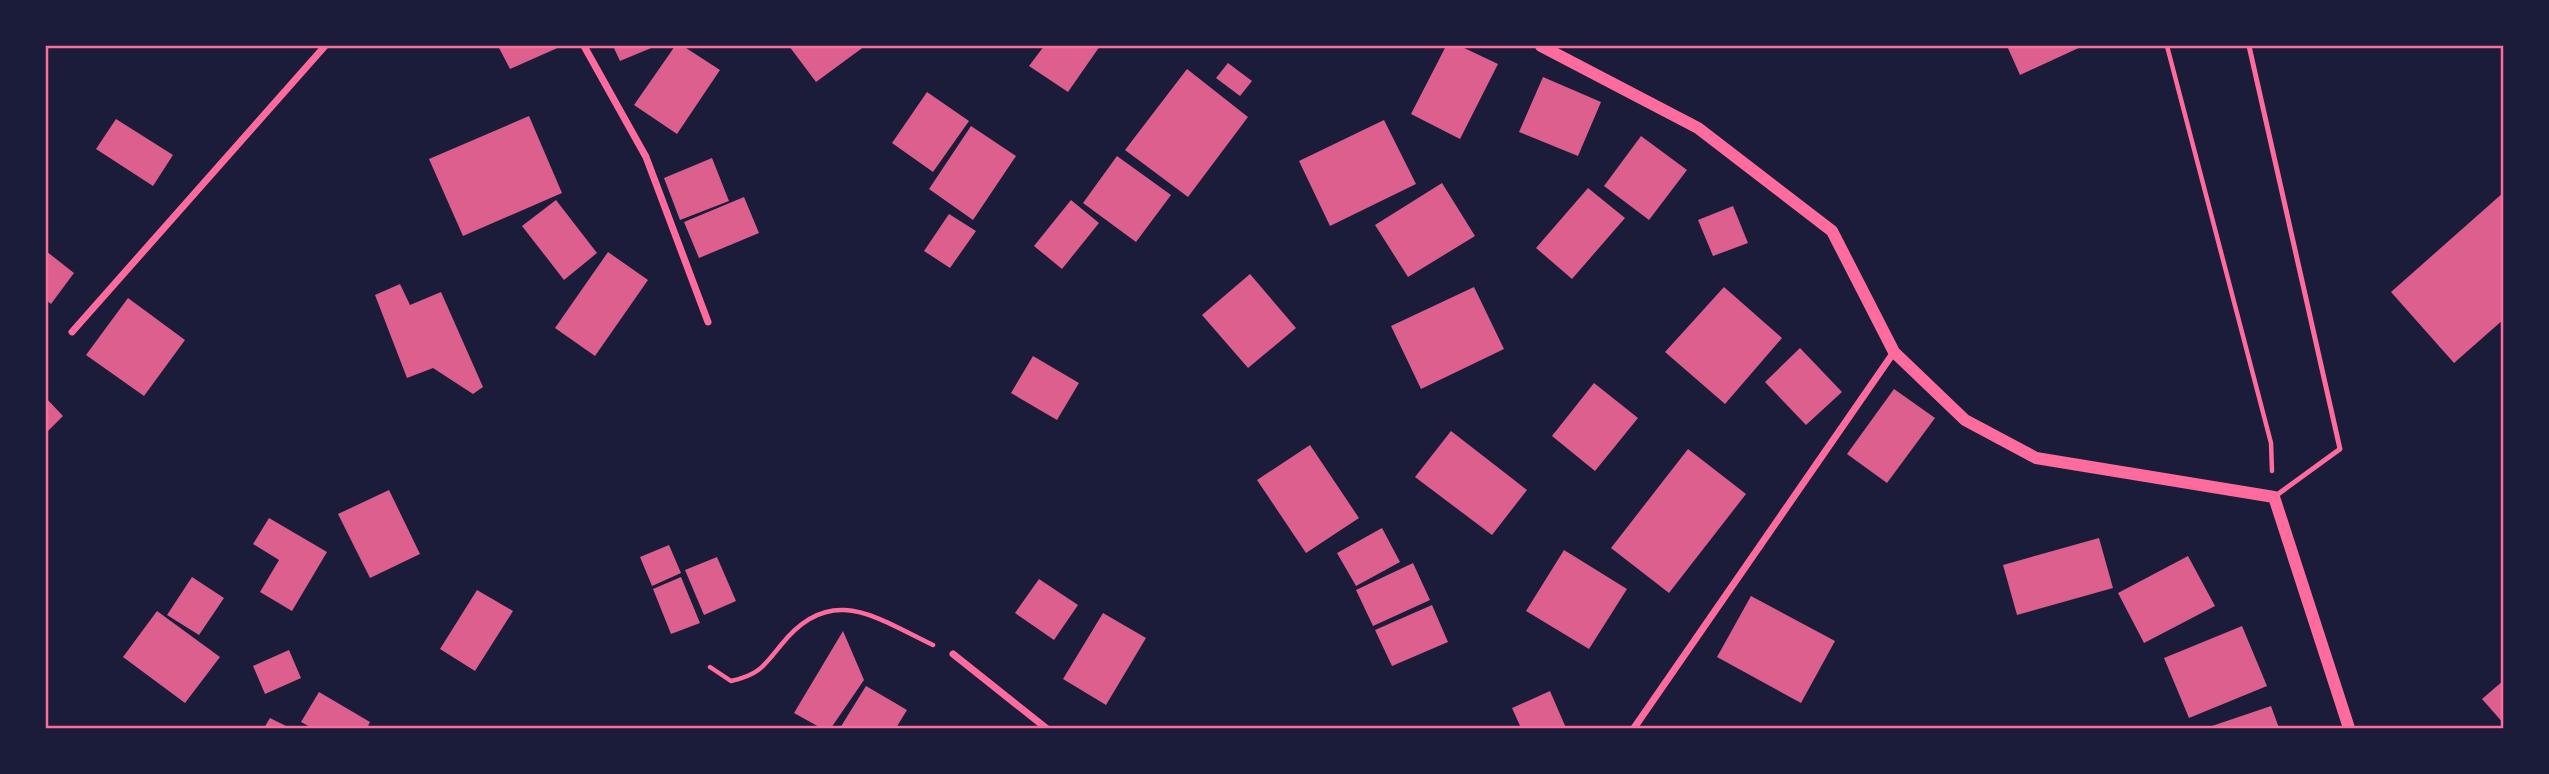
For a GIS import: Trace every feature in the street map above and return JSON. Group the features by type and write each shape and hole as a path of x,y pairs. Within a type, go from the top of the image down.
{"street":[{"path":"72,332 325,46"},
{"path":"584,46 646,157 708,322"},
{"path":"1541,46 1698,128 1832,232 1894,352 1965,420 2036,458 2274,497 2350,729"},
{"path":"1634,729 1894,352"},
{"path":"953,654 1046,729"}],"lane":[{"path":"2249,46 2340,449 2274,497"}],"path":[{"path":"2168,46 2271,443 2274,497"},
{"path":"710,667 731,681 752,677 784,641 815,615 835,608 868,612 953,654"}],"building":[{"path":"498,46 562,46 510,69"},
{"path":"613,46 656,46 620,61"},
{"path":"675,46 683,46 720,70 677,134 634,105"},
{"path":"789,46 865,46 816,82"},
{"path":"1044,46 1100,46 1068,92 1029,66"},
{"path":"1446,46 1460,46 1498,64 1460,139 1411,114"},
{"path":"2007,46 2083,46 2020,75"},
{"path":"1228,63 1252,81 1240,96 1216,78"},
{"path":"1187,69 1248,117 1188,197 1125,150"},
{"path":"1543,77 1601,102 1578,156 1519,132"},
{"path":"927,92 969,121 933,172 892,143"},
{"path":"529,116 562,193 463,236 429,159"},
{"path":"116,119 173,155 153,186 96,149"},
{"path":"1384,120 1416,184 1330,226 1299,161"},
{"path":"971,126 1016,156 973,220 929,189"},
{"path":"1641,136 1687,170 1649,220 1604,186"},
{"path":"1117,156 1171,195 1136,242 1083,203"},
{"path":"712,158 729,201 680,220 664,178"},
{"path":"1442,183 1475,236 1408,277 1375,225"},
{"path":"1588,188 1625,218 1572,279 1536,248"},
{"path":"2504,192 2504,319 2454,363 2391,292"},
{"path":"744,197 759,233 699,258 684,222"},
{"path":"556,200 597,253 564,280 522,226"},
{"path":"1071,200 1099,223 1062,269 1034,246"},
{"path":"1733,206 1748,243 1713,256 1698,220"},
{"path":"949,214 976,231 950,268 924,251"},
{"path":"46,251 74,273 51,304 46,300"},
{"path":"608,252 648,280 595,356 555,328"},
{"path":"1250,274 1296,328 1248,368 1202,315"},
{"path":"400,284 410,305 441,292 483,387 473,394 433,368 407,378 375,295"},
{"path":"1474,287 1504,349 1421,389 1391,326"},
{"path":"1724,287 1782,338 1725,404 1665,352"},
{"path":"128,298 185,340 144,396 86,355"},
{"path":"1800,348 1842,392 1806,425 1765,382"},
{"path":"1033,356 1079,383 1057,420 1011,393"},
{"path":"1594,383 1638,418 1595,471 1552,436"},
{"path":"1894,389 1935,418 1887,483 1847,454"},
{"path":"46,398 63,416 46,433"},
{"path":"1451,431 1527,490 1492,535 1415,477"},
{"path":"1310,445 1359,518 1306,553 1257,480"},
{"path":"1688,449 1746,494 1669,593 1611,548"},
{"path":"389,490 420,554 370,578 338,514"},
{"path":"269,518 327,552 292,611 260,592 279,560 253,544"},
{"path":"1382,528 1400,562 1356,586 1337,553"},
{"path":"2099,538 2113,588 2017,615 2003,565"},
{"path":"669,545 681,573 652,586 640,557"},
{"path":"1564,550 1627,589 1589,649 1526,611"},
{"path":"2188,556 2215,606 2144,643 2118,593"},
{"path":"717,557 736,601 704,615 685,570"},
{"path":"1413,563 1430,600 1373,626 1356,590"},
{"path":"192,577 224,598 199,635 167,615"},
{"path":"681,577 700,623 671,634 653,589"},
{"path":"1039,579 1078,605 1054,640 1015,613"},
{"path":"477,590 513,611 475,671 440,649"},
{"path":"1751,596 1835,641 1801,703 1717,657"},
{"path":"1432,605 1448,642 1392,666 1375,630"},
{"path":"157,611 220,657 185,703 123,657"},
{"path":"1103,613 1146,638 1106,705 1063,679"},
{"path":"2242,626 2267,686 2189,718 2164,658"},
{"path":"843,631 864,680 831,728 821,728 794,713"},
{"path":"289,650 301,678 265,694 253,666"},
{"path":"2504,680 2504,724 2482,699"},
{"path":"866,686 907,710 896,728 840,728"},
{"path":"1550,691 1566,728 1521,728 1512,708"},
{"path":"319,692 370,722 367,728 312,728 301,722"},
{"path":"2271,706 2279,728 2206,728"},
{"path":"270,718 290,728 264,728"}]}
